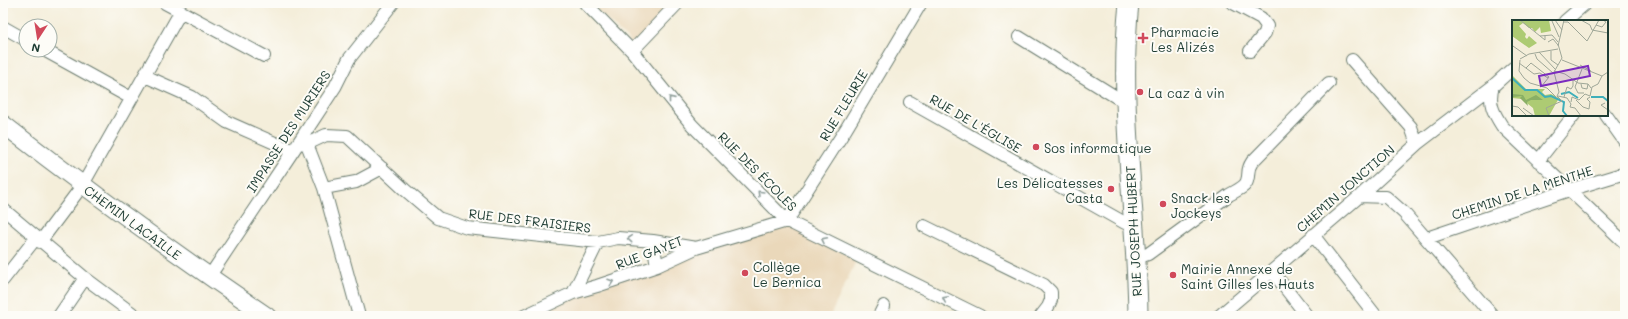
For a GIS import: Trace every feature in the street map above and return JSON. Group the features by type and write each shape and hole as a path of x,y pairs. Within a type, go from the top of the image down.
{"main road":[{"name":"RUE JOSEPH HUBERT","path":"1129,3 1125,39 1126,101 1136,258 1138,316"}],"street":[{"path":"166,3 264,56"},
{"name":"IMPASSE DES MURIERS","path":"209,277 300,146 335,87 349,59 393,3"},
{"name":"RUE DES ÉCOLES","path":"585,3 632,51 692,126 787,221 980,316"},
{"path":"632,51 678,3"},
{"name":"RUE FLEURIE","path":"787,221 846,129 921,3"},
{"path":"1233,3 1261,18 1267,26 1266,33 1250,51"},
{"path":"1566,20 1586,3"},
{"path":"3,280 82,186 181,11"},
{"path":"3,27 18,35"},
{"path":"1019,37 1116,97 1126,101"},
{"path":"58,58 131,98"},
{"path":"1352,60 1411,127 1417,144"},
{"name":"CHEMIN JONCTION","path":"1219,316 1360,196 1417,144 1493,86 1512,69"},
{"path":"145,76 192,97 227,122 300,146 324,188 359,316"},
{"path":"1136,258 1148,254 1229,195 1243,187 1247,182 1248,168 1252,162 1329,83"},
{"path":"1493,86 1490,95 1491,104 1494,113 1502,126 1625,243"},
{"name":"RUE DE L'ÉGLISE","path":"910,102 1125,223 1134,224"},
{"path":"1538,161 1573,116"},
{"path":"1607,116 1625,142"},
{"name":"CHEMIN LACAILLE","path":"3,124 82,186 209,277 267,316"},
{"name":"RUE DES FRAISIERS","path":"300,146 326,135 347,136 404,189 438,218 467,228 598,242 618,238 653,241 696,248"},
{"path":"324,188 356,182 382,168"},
{"name":"CHEMIN DE LA MENTHE","path":"1427,238 1569,190 1625,173"},
{"path":"1360,196 1386,197 1404,213 1493,316"},
{"path":"4,211 85,278 136,316"},
{"name":"RUE GAYET","path":"524,316 573,293 656,266 696,248 787,221"},
{"path":"924,226 1044,285 1051,292 1051,300 1041,316"},
{"path":"1313,235 1376,316"},
{"path":"653,241 656,266"},
{"path":"573,293 598,242"},
{"path":"1272,271 1307,316"},
{"path":"58,316 85,278"}],"shaded area":[{"path":"589,3 673,3 634,45"},
{"name":"Collège Le Bernica","path":"789,225 857,259 830,316 525,316 597,288"}],"place":[{"name":"Pharmacie Les Alizés","path":"1143,38"},
{"name":"La caz à vin","path":"1140,92"},
{"name":"Sos informatique","path":"1036,147"},
{"name":"Les Délicatesses Casta","path":"1111,189"},
{"name":"Snack les Jockeys","path":"1163,204"},
{"name":"Collège Le Bernica","path":"745,273"},
{"name":"Mairie Annexe de Saint Gilles les Hauts","path":"1173,275"}]}
